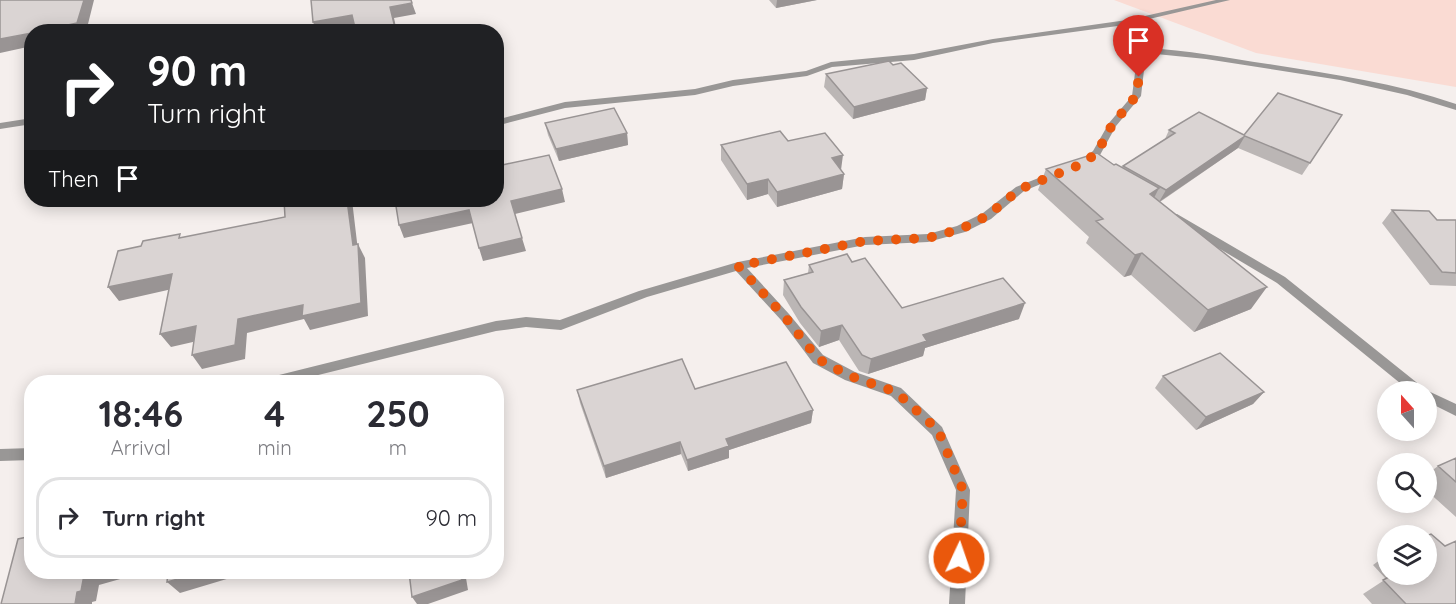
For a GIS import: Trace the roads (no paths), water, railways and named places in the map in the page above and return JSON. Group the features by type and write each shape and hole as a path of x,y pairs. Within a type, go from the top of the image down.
{"street":[{"path":"504,121 565,105 695,92 734,83 807,73 831,65 914,57 993,41 1127,22 1226,0"},
{"path":"299,375 496,326 526,322 561,325 644,294 738,266 865,241 928,238 961,229 987,216 1020,189 1087,167 1112,125 1136,96 1142,50 1137,36 1127,22"},
{"path":"1142,50 1177,52 1365,81 1414,92 1456,107"},
{"path":"0,126 24,122"},
{"path":"1162,210 1281,280 1407,381"},
{"path":"738,266 785,317 818,359 850,376 896,392 938,430 963,490 957,604"},
{"path":"1437,400 1456,410"},
{"path":"0,455 24,454"}]}
